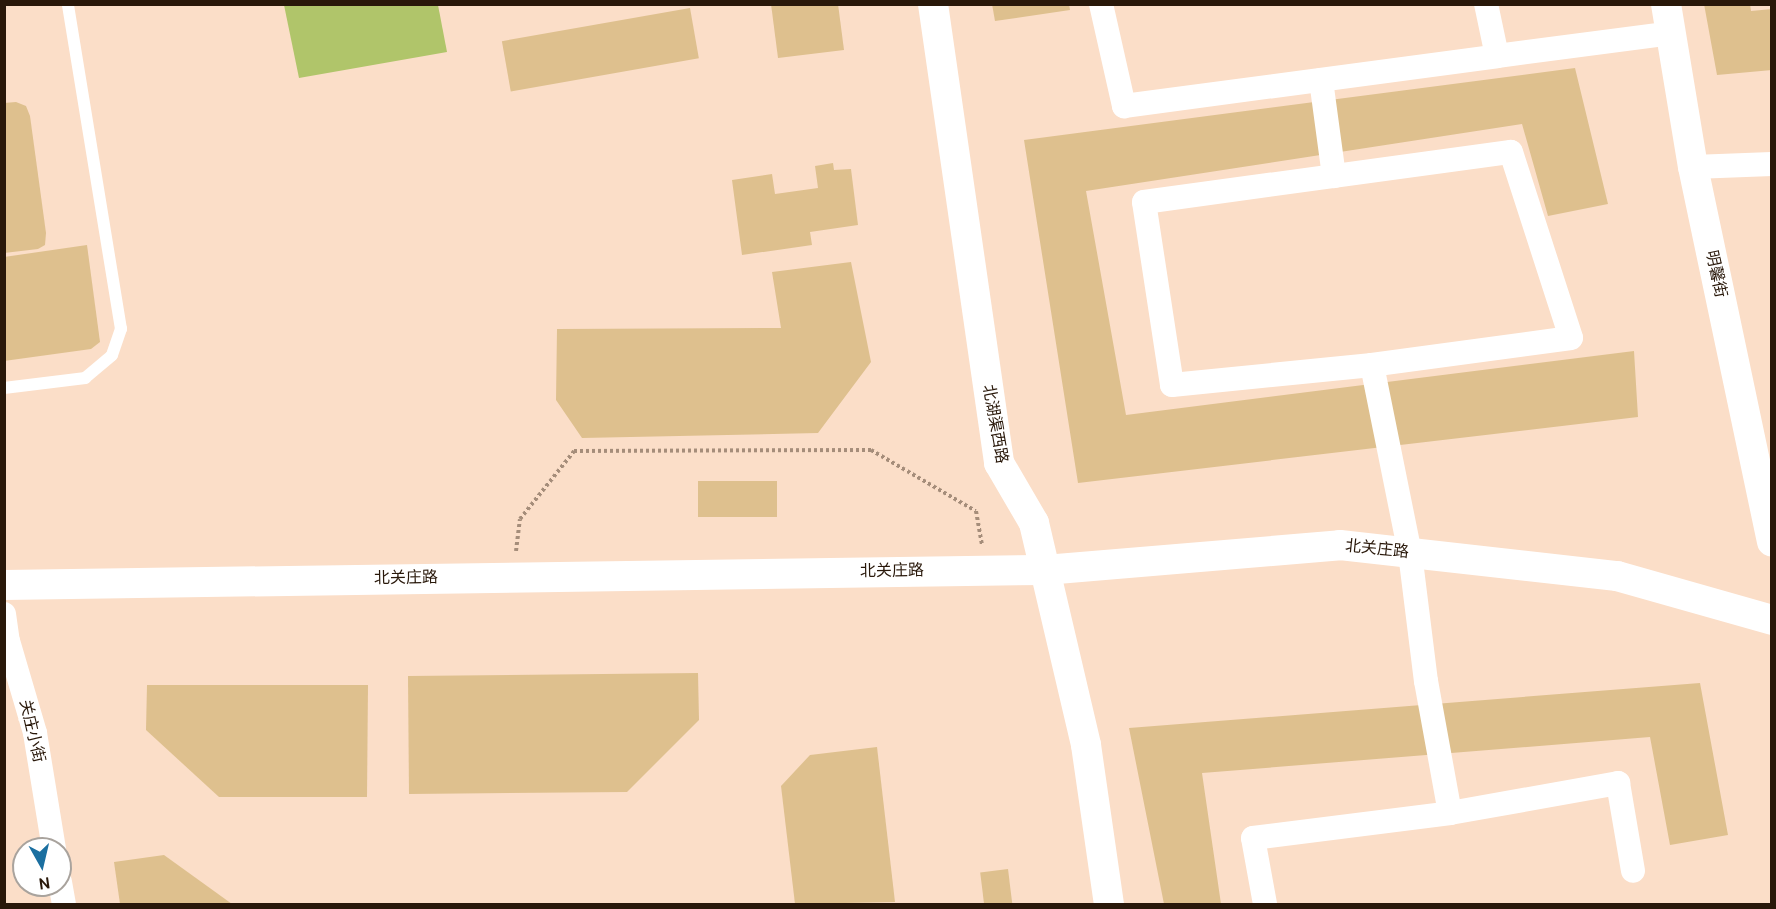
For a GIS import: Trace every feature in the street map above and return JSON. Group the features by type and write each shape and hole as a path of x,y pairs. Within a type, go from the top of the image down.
{"street":[{"name":"北湖渠西路","path":"933,4 999,463 1034,523 1086,745 1109,904"},
{"path":"1101,4 1124,105 1497,56 1669,19"},
{"path":"1486,4 1497,56"},
{"name":"明馨街","path":"1669,19 1694,167 1772,542"},
{"path":"1321,80 1334,176"},
{"path":"1511,152 1571,338 1372,365 1172,384 1144,202 1511,152"},
{"path":"1694,167 1772,164"},
{"path":"1372,365 1410,553 1426,681 1449,813"},
{"name":"北关庄路","path":"4,585 986,569 1045,570 1340,545 1617,576 1772,620"},
{"name":"关庄小街","path":"4,614 8,641 35,733 52,837"},
{"path":"1265,904 1253,838 1449,813 1618,783 1633,871"}],"lane":[{"path":"4,388 85,378 112,356 121,329 68,4"}],"path":[{"path":"513,577 520,519 574,451 871,450 976,511 986,569"}],"green space":[{"path":"284,5 438,5 447,52 299,78"}],"building":[{"path":"771,4 838,4 844,50 778,58"},
{"path":"992,4 1069,4 1070,10 995,21"},
{"path":"1704,4 1750,4 1751,11 1772,9 1772,70 1717,75"},
{"path":"690,8 699,58 511,91 502,41"},
{"path":"1575,68 1608,204 1548,216 1522,124 1086,191 1126,415 1634,351 1638,417 1078,483 1024,140"},
{"path":"16,102 26,106 30,116 46,233 45,245 38,249 4,253 4,103"},
{"path":"833,163 834,170 851,169 858,225 810,232 812,245 742,255 732,180 772,174 775,194 818,188 815,166"},
{"path":"87,245 100,342 91,349 4,361 4,257"},
{"path":"851,262 871,362 818,433 582,438 556,400 557,329 781,328 772,272"},
{"path":"698,481 777,481 777,517 698,517"},
{"path":"698,673 699,720 627,792 409,794 408,676"},
{"path":"1700,683 1728,835 1670,845 1650,737 1202,773 1221,904 1164,904 1129,728"},
{"path":"147,685 368,685 367,797 219,797 146,730"},
{"path":"877,747 895,902 795,904 781,786 810,755"},
{"path":"164,855 232,904 120,904 114,862"},
{"path":"1008,869 1012,904 984,904 980,872"}]}
